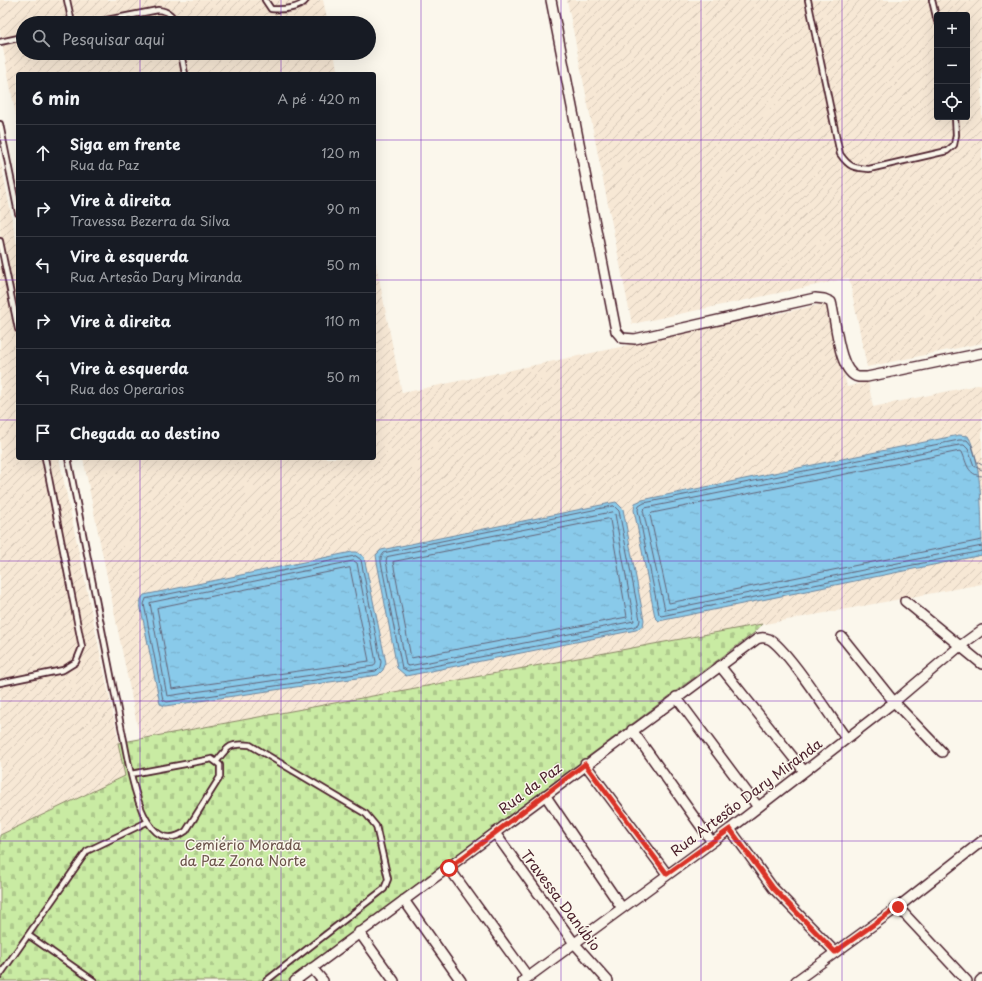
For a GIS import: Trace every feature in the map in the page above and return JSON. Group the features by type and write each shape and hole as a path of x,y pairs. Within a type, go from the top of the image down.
{"street":[{"path":"551,0 616,331 622,338 635,339 815,298 824,299 831,302 843,360 851,373 857,377 878,375 982,353"},
{"path":"905,601 982,664"},
{"name":"Rua Artesão Dary Miranda","path":"526,979 730,829 894,702 960,646 982,630"},
{"name":"Rua da Paz","path":"294,981 359,932 449,868 585,764 761,637 770,640 784,653 846,738"},
{"path":"842,637 894,702 942,752"},
{"path":"720,666 804,771"},
{"path":"676,697 758,807"},
{"path":"632,730 712,842"},
{"path":"585,764 667,874"},
{"path":"545,795 622,908"},
{"path":"730,829 773,888 835,952"},
{"name":"Travessa Danúbio","path":"495,833 574,943 608,981"},
{"path":"796,981 898,907 982,841"},
{"path":"449,868 526,979"},
{"path":"404,900 461,981"},
{"path":"898,907 966,981"},
{"path":"359,932 394,981"},
{"path":"312,968 323,981"}],"lane":[{"path":"67,0 70,16"},
{"path":"265,0 271,9 276,9 300,6 306,0"},
{"path":"808,0 840,154 848,165 869,170 947,151 954,145 956,135 955,120"},
{"path":"932,0 935,12"},
{"path":"127,16 158,10 170,14 171,16"},
{"path":"0,42 16,39"},
{"path":"182,60 185,72"},
{"path":"0,124 16,203"},
{"path":"0,241 16,319"},
{"path":"0,684 63,670 76,662 82,647 45,460"},
{"path":"68,460 137,797 147,822 154,831 162,836 170,838 179,836 186,831 220,777 222,770 217,761"},
{"path":"217,761 228,746 237,744 250,745 366,814 376,826 388,879 384,889 266,981"},
{"path":"132,774 204,760 217,761"},
{"path":"0,975 87,851 147,822"},
{"path":"28,935 94,981"}],"shaded area":[{"path":"0,0 323,0 326,16 16,16 16,60 335,60 338,72 16,72 16,116 0,33"},
{"path":"567,0 982,0 982,343 867,367 849,278 632,324"},
{"path":"0,158 16,240 16,460 59,460 126,776 0,835"},
{"path":"376,264 402,393 828,303 847,387 868,381 873,407 982,384 982,584 140,739 83,460 376,460"}],"green space":[{"name":"Cemiério Morada da Paz Zona Norte","path":"762,624 754,633 287,981 0,981 0,835 125,776 118,743"}],"water":[{"path":"959,435 968,436 973,446 979,475 982,555 659,621 655,617 634,510 635,503 642,500"},
{"path":"616,502 623,509 644,620 643,626 636,630 406,676 397,668 376,555 381,550"},
{"path":"357,552 364,557 386,663 383,670 378,675 165,706 160,704 140,604 144,595"}],"route":[{"path":"449,868 585,764 667,874 730,829 773,888 835,952 898,907"}]}
